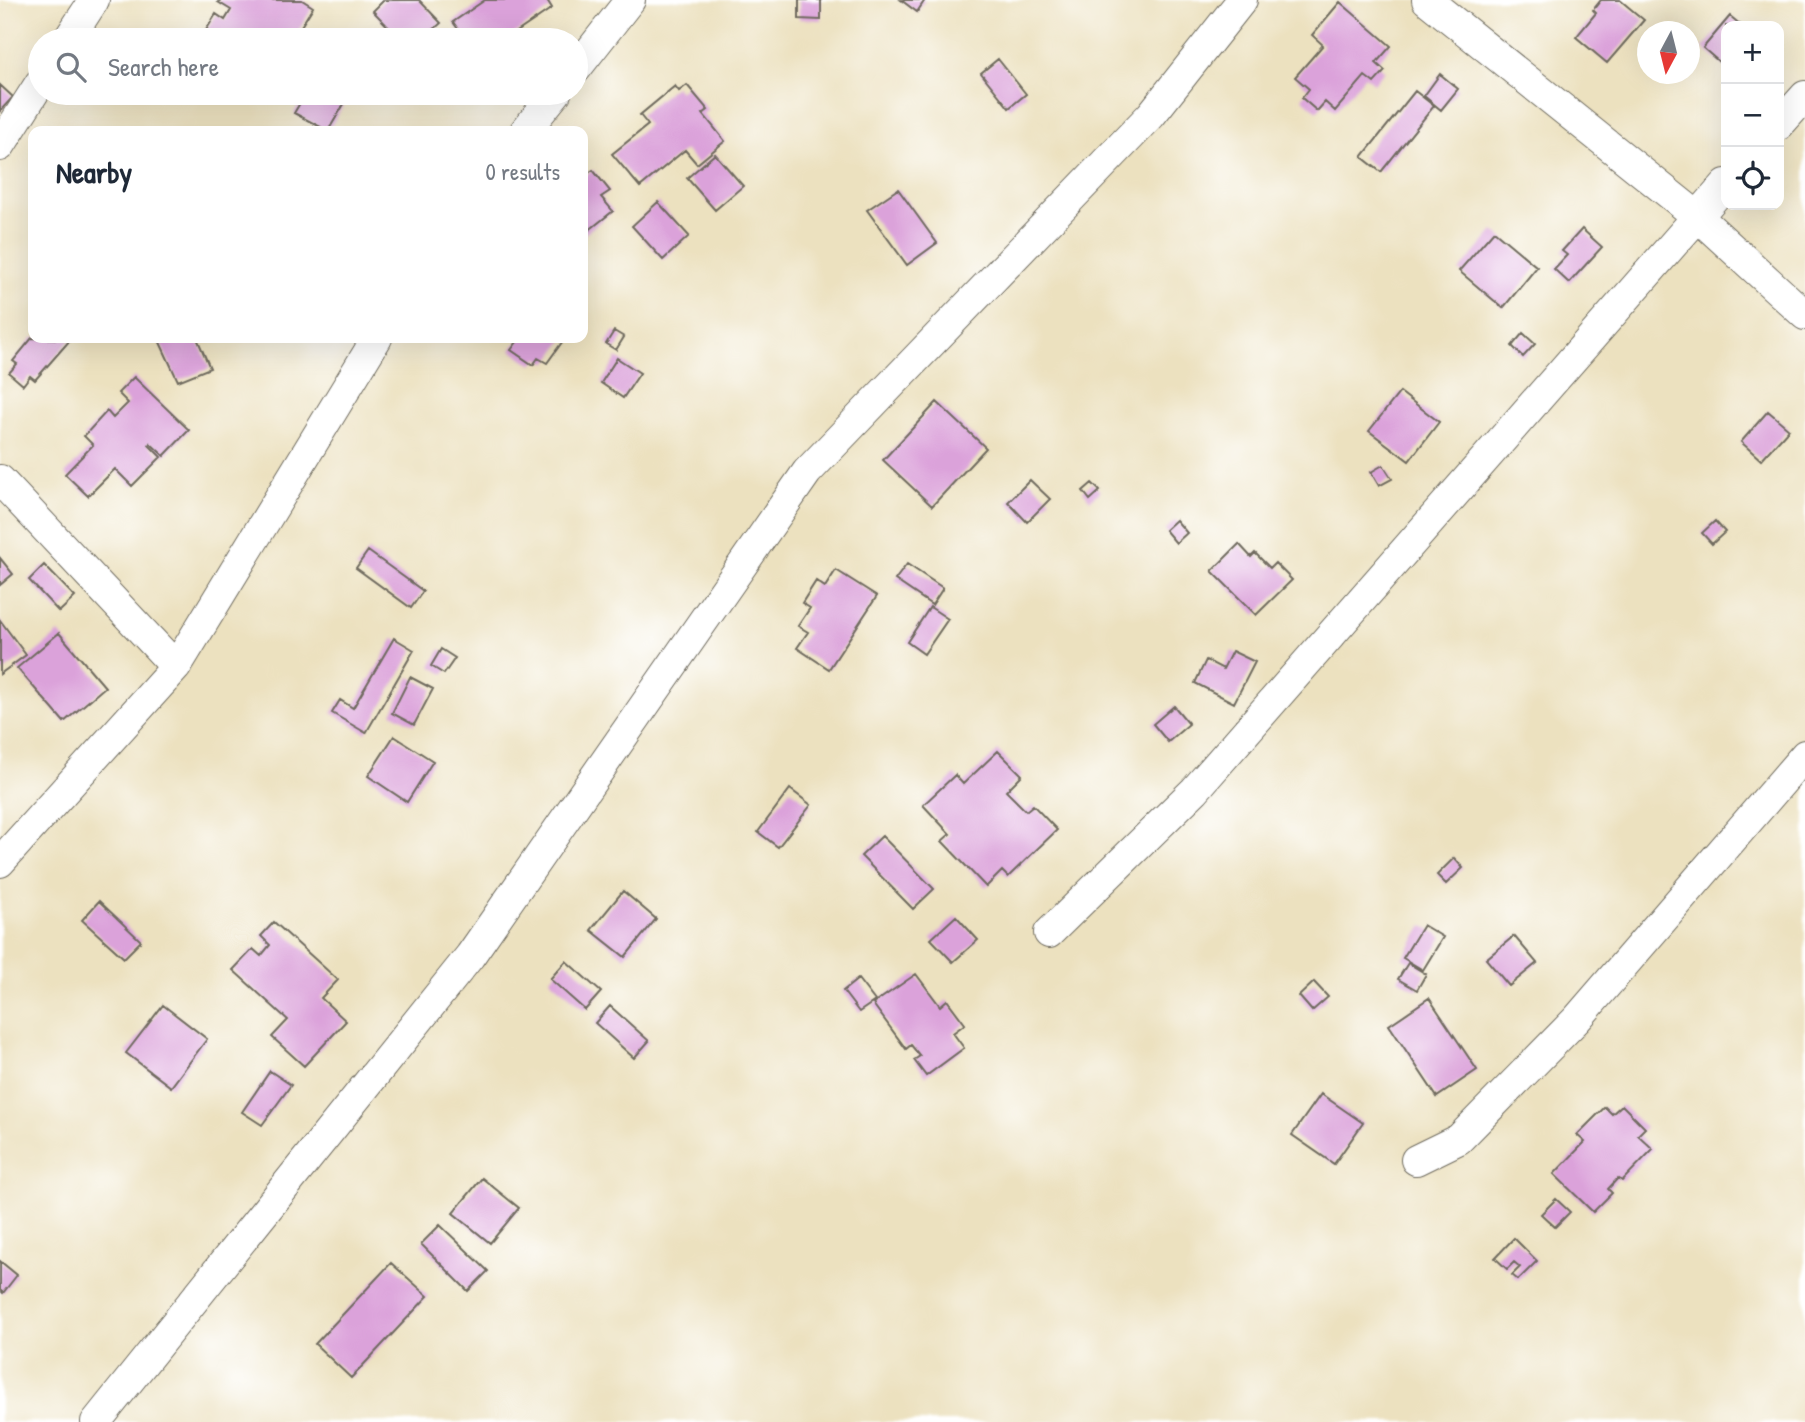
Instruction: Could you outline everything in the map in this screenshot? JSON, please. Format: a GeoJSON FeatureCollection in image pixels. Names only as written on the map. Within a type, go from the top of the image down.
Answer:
{"type":"FeatureCollection","features":[{"type":"Feature","properties":{"kind":"street"},"geometry":{"type":"LineString","coordinates":[[76,28],[94,0]]}},
{"type":"Feature","properties":{"kind":"street"},"geometry":{"type":"LineString","coordinates":[[588,54],[630,0]]}},
{"type":"Feature","properties":{"kind":"street"},"geometry":{"type":"LineString","coordinates":[[96,1422],[470,956],[807,472],[1151,115],[1242,0]]}},
{"type":"Feature","properties":{"kind":"street"},"geometry":{"type":"LineString","coordinates":[[1427,0],[1697,216],[1805,315]]}},
{"type":"Feature","properties":{"kind":"street"},"geometry":{"type":"LineString","coordinates":[[1784,119],[1805,96]]}},
{"type":"Feature","properties":{"kind":"street"},"geometry":{"type":"LineString","coordinates":[[0,146],[28,102]]}},
{"type":"Feature","properties":{"kind":"street"},"geometry":{"type":"LineString","coordinates":[[529,126],[546,105]]}},
{"type":"Feature","properties":{"kind":"street"},"geometry":{"type":"LineString","coordinates":[[1049,933],[1195,790],[1721,190]]}},
{"type":"Feature","properties":{"kind":"street"},"geometry":{"type":"LineString","coordinates":[[0,862],[176,667],[374,343]]}},
{"type":"Feature","properties":{"kind":"street"},"geometry":{"type":"LineString","coordinates":[[0,480],[176,667]]}},
{"type":"Feature","properties":{"kind":"street"},"geometry":{"type":"LineString","coordinates":[[1416,1160],[1458,1139],[1577,1020],[1805,755]]}},
{"type":"Feature","properties":{"kind":"building"},"geometry":{"type":"Polygon","coordinates":[[[302,0],[313,7],[300,28],[207,28],[216,14],[225,20],[231,10],[218,2],[302,0]]]}},
{"type":"Feature","properties":{"kind":"building"},"geometry":{"type":"Polygon","coordinates":[[[384,0],[419,0],[441,23],[435,28],[389,28],[373,11],[384,0]]]}},
{"type":"Feature","properties":{"kind":"building"},"geometry":{"type":"Polygon","coordinates":[[[485,0],[547,0],[552,8],[523,28],[457,28],[453,22],[485,0]]]}},
{"type":"Feature","properties":{"kind":"building"},"geometry":{"type":"Polygon","coordinates":[[[799,0],[821,0],[821,20],[799,19],[799,0]]]}},
{"type":"Feature","properties":{"kind":"building"},"geometry":{"type":"Polygon","coordinates":[[[901,0],[925,0],[917,12],[901,0]]]}},
{"type":"Feature","properties":{"kind":"building"},"geometry":{"type":"Polygon","coordinates":[[[1601,0],[1620,0],[1644,20],[1637,21],[1637,28],[1607,63],[1576,37],[1596,13],[1593,10],[1601,0]]]}},
{"type":"Feature","properties":{"kind":"building"},"geometry":{"type":"Polygon","coordinates":[[[1340,2],[1391,46],[1376,63],[1385,71],[1374,83],[1365,76],[1335,111],[1325,102],[1317,111],[1302,98],[1309,89],[1295,77],[1323,45],[1312,35],[1340,2]]]}},
{"type":"Feature","properties":{"kind":"building"},"geometry":{"type":"Polygon","coordinates":[[[1721,27],[1721,64],[1703,48],[1721,27]]]}},
{"type":"Feature","properties":{"kind":"building"},"geometry":{"type":"Polygon","coordinates":[[[998,59],[1026,94],[1009,108],[981,73],[998,59]]]}},
{"type":"Feature","properties":{"kind":"building"},"geometry":{"type":"Polygon","coordinates":[[[1440,74],[1458,89],[1441,110],[1424,96],[1440,74]]]}},
{"type":"Feature","properties":{"kind":"building"},"geometry":{"type":"Polygon","coordinates":[[[0,85],[13,97],[0,111],[0,85]]]}},
{"type":"Feature","properties":{"kind":"building"},"geometry":{"type":"Polygon","coordinates":[[[687,85],[708,110],[703,114],[725,141],[697,164],[685,150],[640,187],[612,154],[648,125],[640,115],[675,86],[679,91],[687,85]]]}},
{"type":"Feature","properties":{"kind":"building"},"geometry":{"type":"Polygon","coordinates":[[[1415,91],[1434,106],[1381,172],[1362,157],[1415,91]]]}},
{"type":"Feature","properties":{"kind":"building"},"geometry":{"type":"Polygon","coordinates":[[[299,105],[343,105],[331,126],[319,126],[294,113],[299,105]]]}},
{"type":"Feature","properties":{"kind":"building"},"geometry":{"type":"Polygon","coordinates":[[[715,154],[743,186],[715,210],[687,178],[715,154]]]}},
{"type":"Feature","properties":{"kind":"building"},"geometry":{"type":"Polygon","coordinates":[[[593,170],[610,191],[601,197],[613,211],[588,231],[588,173],[593,170]]]}},
{"type":"Feature","properties":{"kind":"building"},"geometry":{"type":"Polygon","coordinates":[[[898,189],[937,243],[907,265],[867,210],[898,189]]]}},
{"type":"Feature","properties":{"kind":"building"},"geometry":{"type":"Polygon","coordinates":[[[658,202],[689,236],[663,260],[632,226],[658,202]]]}},
{"type":"Feature","properties":{"kind":"building"},"geometry":{"type":"Polygon","coordinates":[[[1582,229],[1602,247],[1569,283],[1554,269],[1567,255],[1562,251],[1582,229]]]}},
{"type":"Feature","properties":{"kind":"building"},"geometry":{"type":"Polygon","coordinates":[[[1494,231],[1537,267],[1503,308],[1459,271],[1494,231]]]}},
{"type":"Feature","properties":{"kind":"building"},"geometry":{"type":"Polygon","coordinates":[[[614,331],[624,337],[616,350],[606,344],[614,331]]]}},
{"type":"Feature","properties":{"kind":"building"},"geometry":{"type":"Polygon","coordinates":[[[1523,333],[1535,344],[1523,357],[1512,346],[1523,333]]]}},
{"type":"Feature","properties":{"kind":"building"},"geometry":{"type":"Polygon","coordinates":[[[28,343],[67,343],[35,380],[30,376],[23,385],[9,373],[17,364],[13,361],[28,343]]]}},
{"type":"Feature","properties":{"kind":"building"},"geometry":{"type":"Polygon","coordinates":[[[160,343],[199,343],[210,368],[178,381],[160,343]]]}},
{"type":"Feature","properties":{"kind":"building"},"geometry":{"type":"Polygon","coordinates":[[[516,343],[561,343],[547,363],[538,358],[533,365],[511,350],[516,343]]]}},
{"type":"Feature","properties":{"kind":"building"},"geometry":{"type":"Polygon","coordinates":[[[617,358],[640,373],[623,398],[601,383],[617,358]]]}},
{"type":"Feature","properties":{"kind":"building"},"geometry":{"type":"Polygon","coordinates":[[[134,377],[189,430],[164,456],[150,443],[161,457],[132,486],[115,469],[88,496],[65,474],[93,445],[84,436],[107,411],[113,418],[128,403],[118,393],[134,377]]]}},
{"type":"Feature","properties":{"kind":"building"},"geometry":{"type":"Polygon","coordinates":[[[1400,392],[1439,422],[1409,461],[1369,431],[1400,392]]]}},
{"type":"Feature","properties":{"kind":"building"},"geometry":{"type":"Polygon","coordinates":[[[937,402],[986,448],[932,506],[883,460],[937,402]]]}},
{"type":"Feature","properties":{"kind":"building"},"geometry":{"type":"Polygon","coordinates":[[[1768,411],[1789,429],[1761,460],[1741,442],[1768,411]]]}},
{"type":"Feature","properties":{"kind":"building"},"geometry":{"type":"Polygon","coordinates":[[[1383,465],[1392,479],[1379,486],[1371,472],[1383,465]]]}},
{"type":"Feature","properties":{"kind":"building"},"geometry":{"type":"Polygon","coordinates":[[[1030,480],[1050,499],[1027,522],[1008,502],[1030,480]]]}},
{"type":"Feature","properties":{"kind":"building"},"geometry":{"type":"Polygon","coordinates":[[[1092,483],[1100,491],[1090,500],[1083,491],[1092,483]]]}},
{"type":"Feature","properties":{"kind":"building"},"geometry":{"type":"Polygon","coordinates":[[[1176,520],[1187,533],[1176,543],[1165,530],[1176,520]]]}},
{"type":"Feature","properties":{"kind":"building"},"geometry":{"type":"Polygon","coordinates":[[[1715,521],[1725,532],[1712,544],[1702,533],[1715,521]]]}},
{"type":"Feature","properties":{"kind":"building"},"geometry":{"type":"Polygon","coordinates":[[[1239,544],[1251,557],[1255,553],[1270,568],[1275,563],[1292,580],[1256,615],[1212,571],[1239,544]]]}},
{"type":"Feature","properties":{"kind":"building"},"geometry":{"type":"Polygon","coordinates":[[[368,551],[423,591],[411,608],[356,568],[368,551]]]}},
{"type":"Feature","properties":{"kind":"building"},"geometry":{"type":"Polygon","coordinates":[[[0,558],[13,574],[0,585],[0,558]]]}},
{"type":"Feature","properties":{"kind":"building"},"geometry":{"type":"Polygon","coordinates":[[[907,564],[943,588],[932,605],[895,580],[907,564]]]}},
{"type":"Feature","properties":{"kind":"building"},"geometry":{"type":"Polygon","coordinates":[[[44,565],[75,597],[59,612],[29,580],[44,565]]]}},
{"type":"Feature","properties":{"kind":"building"},"geometry":{"type":"Polygon","coordinates":[[[836,570],[877,596],[829,669],[797,648],[808,632],[798,626],[810,608],[802,603],[816,581],[825,587],[836,570]]]}},
{"type":"Feature","properties":{"kind":"building"},"geometry":{"type":"Polygon","coordinates":[[[930,607],[948,619],[924,654],[907,642],[930,607]]]}},
{"type":"Feature","properties":{"kind":"building"},"geometry":{"type":"Polygon","coordinates":[[[0,620],[26,655],[0,674],[0,620]]]}},
{"type":"Feature","properties":{"kind":"building"},"geometry":{"type":"Polygon","coordinates":[[[59,633],[105,687],[64,722],[17,668],[59,633]]]}},
{"type":"Feature","properties":{"kind":"building"},"geometry":{"type":"Polygon","coordinates":[[[394,638],[414,650],[366,733],[332,713],[340,700],[353,708],[394,638]]]}},
{"type":"Feature","properties":{"kind":"building"},"geometry":{"type":"Polygon","coordinates":[[[441,649],[455,658],[444,674],[431,666],[441,649]]]}},
{"type":"Feature","properties":{"kind":"building"},"geometry":{"type":"Polygon","coordinates":[[[1232,651],[1255,662],[1234,703],[1195,683],[1206,660],[1223,669],[1232,651]]]}},
{"type":"Feature","properties":{"kind":"building"},"geometry":{"type":"Polygon","coordinates":[[[410,677],[433,689],[414,725],[392,713],[410,677]]]}},
{"type":"Feature","properties":{"kind":"building"},"geometry":{"type":"Polygon","coordinates":[[[1174,706],[1189,724],[1168,742],[1153,724],[1174,706]]]}},
{"type":"Feature","properties":{"kind":"building"},"geometry":{"type":"Polygon","coordinates":[[[394,736],[433,761],[407,802],[368,776],[394,736]]]}},
{"type":"Feature","properties":{"kind":"building"},"geometry":{"type":"Polygon","coordinates":[[[998,751],[1022,775],[1006,791],[1026,811],[1033,805],[1057,830],[1008,877],[1002,871],[986,887],[942,841],[950,834],[923,805],[955,775],[963,784],[998,751]]]}},
{"type":"Feature","properties":{"kind":"building"},"geometry":{"type":"Polygon","coordinates":[[[790,789],[811,805],[778,847],[758,832],[790,789]]]}},
{"type":"Feature","properties":{"kind":"building"},"geometry":{"type":"Polygon","coordinates":[[[882,836],[934,889],[913,909],[861,856],[882,836]]]}},
{"type":"Feature","properties":{"kind":"building"},"geometry":{"type":"Polygon","coordinates":[[[1454,858],[1463,868],[1446,884],[1437,875],[1454,858]]]}},
{"type":"Feature","properties":{"kind":"building"},"geometry":{"type":"Polygon","coordinates":[[[623,891],[656,919],[625,957],[591,930],[623,891]]]}},
{"type":"Feature","properties":{"kind":"building"},"geometry":{"type":"Polygon","coordinates":[[[99,901],[141,941],[124,958],[82,920],[99,901]]]}},
{"type":"Feature","properties":{"kind":"building"},"geometry":{"type":"Polygon","coordinates":[[[956,916],[978,940],[953,962],[931,939],[956,916]]]}},
{"type":"Feature","properties":{"kind":"building"},"geometry":{"type":"Polygon","coordinates":[[[274,922],[338,980],[321,998],[346,1021],[304,1066],[272,1037],[288,1020],[233,970],[253,949],[261,956],[270,945],[261,936],[274,922]]]}},
{"type":"Feature","properties":{"kind":"building"},"geometry":{"type":"Polygon","coordinates":[[[1423,925],[1443,937],[1423,970],[1403,958],[1423,925]]]}},
{"type":"Feature","properties":{"kind":"building"},"geometry":{"type":"Polygon","coordinates":[[[1514,936],[1537,963],[1509,986],[1486,959],[1514,936]]]}},
{"type":"Feature","properties":{"kind":"building"},"geometry":{"type":"Polygon","coordinates":[[[566,961],[601,992],[585,1010],[550,979],[566,961]]]}},
{"type":"Feature","properties":{"kind":"building"},"geometry":{"type":"Polygon","coordinates":[[[1408,963],[1426,974],[1417,990],[1398,979],[1408,963]]]}},
{"type":"Feature","properties":{"kind":"building"},"geometry":{"type":"Polygon","coordinates":[[[916,974],[940,1006],[947,1000],[965,1024],[953,1033],[964,1048],[926,1076],[914,1060],[920,1056],[911,1045],[906,1049],[873,1004],[916,974]]]}},
{"type":"Feature","properties":{"kind":"building"},"geometry":{"type":"Polygon","coordinates":[[[858,979],[875,1001],[859,1012],[843,991],[858,979]]]}},
{"type":"Feature","properties":{"kind":"building"},"geometry":{"type":"Polygon","coordinates":[[[1314,982],[1328,997],[1312,1011],[1299,996],[1314,982]]]}},
{"type":"Feature","properties":{"kind":"building"},"geometry":{"type":"Polygon","coordinates":[[[1429,998],[1477,1070],[1437,1097],[1389,1025],[1429,998]]]}},
{"type":"Feature","properties":{"kind":"building"},"geometry":{"type":"Polygon","coordinates":[[[163,1005],[207,1039],[171,1087],[126,1053],[163,1005]]]}},
{"type":"Feature","properties":{"kind":"building"},"geometry":{"type":"Polygon","coordinates":[[[610,1006],[649,1041],[634,1058],[595,1023],[610,1006]]]}},
{"type":"Feature","properties":{"kind":"building"},"geometry":{"type":"Polygon","coordinates":[[[270,1071],[291,1085],[262,1125],[242,1112],[270,1071]]]}},
{"type":"Feature","properties":{"kind":"building"},"geometry":{"type":"Polygon","coordinates":[[[1321,1094],[1363,1123],[1334,1164],[1292,1135],[1321,1094]]]}},
{"type":"Feature","properties":{"kind":"building"},"geometry":{"type":"Polygon","coordinates":[[[1622,1105],[1645,1128],[1638,1135],[1653,1149],[1622,1181],[1618,1178],[1608,1189],[1612,1193],[1593,1212],[1554,1174],[1585,1142],[1577,1135],[1605,1107],[1612,1114],[1622,1105]]]}},
{"type":"Feature","properties":{"kind":"building"},"geometry":{"type":"Polygon","coordinates":[[[482,1178],[519,1208],[490,1243],[453,1213],[482,1178]]]}},
{"type":"Feature","properties":{"kind":"building"},"geometry":{"type":"Polygon","coordinates":[[[1556,1199],[1570,1212],[1555,1227],[1541,1214],[1556,1199]]]}},
{"type":"Feature","properties":{"kind":"building"},"geometry":{"type":"Polygon","coordinates":[[[440,1225],[488,1271],[468,1291],[421,1244],[440,1225]]]}},
{"type":"Feature","properties":{"kind":"building"},"geometry":{"type":"Polygon","coordinates":[[[1514,1238],[1537,1261],[1518,1280],[1512,1275],[1520,1267],[1514,1262],[1507,1269],[1495,1258],[1514,1238]]]}},
{"type":"Feature","properties":{"kind":"building"},"geometry":{"type":"Polygon","coordinates":[[[0,1261],[17,1275],[3,1293],[0,1290],[0,1261]]]}},
{"type":"Feature","properties":{"kind":"building"},"geometry":{"type":"Polygon","coordinates":[[[391,1263],[428,1296],[351,1378],[315,1344],[391,1263]]]}}]}
